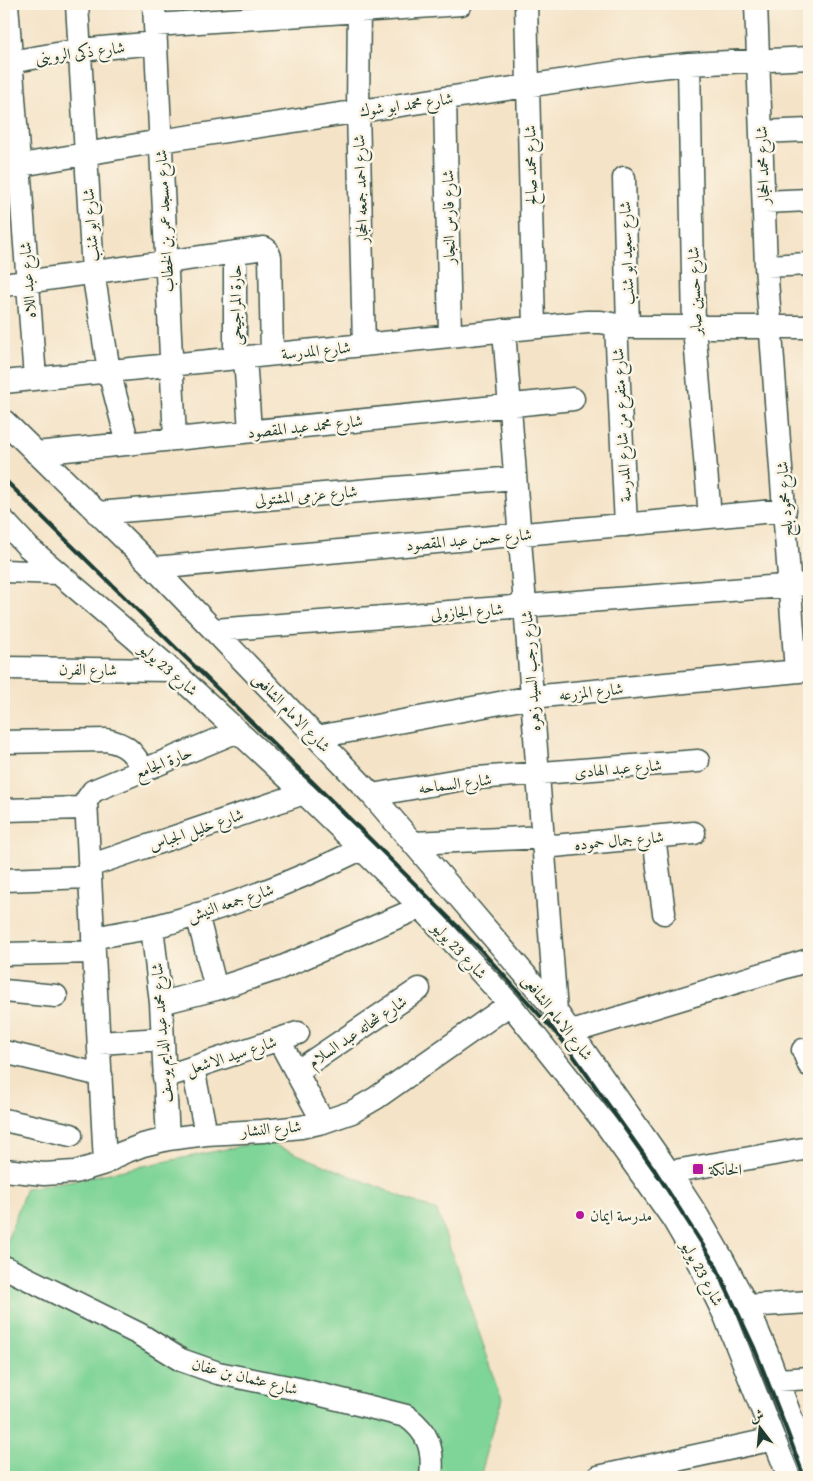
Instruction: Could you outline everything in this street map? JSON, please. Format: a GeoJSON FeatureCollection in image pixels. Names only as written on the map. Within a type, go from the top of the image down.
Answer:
{"type":"FeatureCollection","features":[{"type":"Feature","properties":{"kind":"street","name":"شارع عبد اللاه"},"geometry":{"type":"LineString","coordinates":[[7,4],[11,167],[27,282],[35,378]]}},
{"type":"Feature","properties":{"kind":"street","name":"شارع ابو شنب"},"geometry":{"type":"LineString","coordinates":[[77,4],[93,272],[109,371],[128,444]]}},
{"type":"Feature","properties":{"kind":"street"},"geometry":{"type":"LineString","coordinates":[[358,7],[461,4]]}},
{"type":"Feature","properties":{"kind":"street","name":"شارع محمد صالح"},"geometry":{"type":"LineString","coordinates":[[526,4],[534,327]]}},
{"type":"Feature","properties":{"kind":"street","name":"شارع محمد الحجار"},"geometry":{"type":"LineString","coordinates":[[756,4],[766,266],[771,327]]}},
{"type":"Feature","properties":{"kind":"street","name":"شارع ذكى الروينى"},"geometry":{"type":"LineString","coordinates":[[8,62],[80,50],[155,24],[358,7]]}},
{"type":"Feature","properties":{"kind":"street","name":"شارع احمد جمعه الحجار"},"geometry":{"type":"LineString","coordinates":[[358,7],[358,111],[364,345]]}},
{"type":"Feature","properties":{"kind":"street","name":"شارع مسجد عمر بن الخطاب"},"geometry":{"type":"LineString","coordinates":[[155,24],[175,439]]}},
{"type":"Feature","properties":{"kind":"street","name":"شارع محمد ابو شوك"},"geometry":{"type":"LineString","coordinates":[[11,167],[160,141],[640,69],[689,64],[809,58]]}},
{"type":"Feature","properties":{"kind":"street","name":"شارع حسين صابر"},"geometry":{"type":"LineString","coordinates":[[689,64],[694,327],[710,517]]}},
{"type":"Feature","properties":{"kind":"street","name":"شارع فارس النجار"},"geometry":{"type":"LineString","coordinates":[[446,98],[450,336]]}},
{"type":"Feature","properties":{"kind":"street"},"geometry":{"type":"LineString","coordinates":[[761,132],[809,130]]}},
{"type":"Feature","properties":{"kind":"street","name":"شارع سعيد ابو شنب"},"geometry":{"type":"LineString","coordinates":[[622,326],[624,178]]}},
{"type":"Feature","properties":{"kind":"street"},"geometry":{"type":"LineString","coordinates":[[764,202],[809,200]]}},
{"type":"Feature","properties":{"kind":"street"},"geometry":{"type":"LineString","coordinates":[[4,285],[259,248],[267,250],[270,257],[272,354]]}},
{"type":"Feature","properties":{"kind":"street","name":"حارة المراجيحى"},"geometry":{"type":"LineString","coordinates":[[235,252],[240,357],[250,431]]}},
{"type":"Feature","properties":{"kind":"street"},"geometry":{"type":"LineString","coordinates":[[766,266],[809,264]]}},
{"type":"Feature","properties":{"kind":"street","name":"شارع المدرسة"},"geometry":{"type":"LineString","coordinates":[[4,382],[587,322],[622,326],[809,327]]}},
{"type":"Feature","properties":{"kind":"street","name":"شارع متفرع من شارع المدرسة"},"geometry":{"type":"LineString","coordinates":[[622,326],[626,525]]}},
{"type":"Feature","properties":{"kind":"street","name":"شارع محمود بلح"},"geometry":{"type":"LineString","coordinates":[[771,327],[785,510],[800,585],[803,671]]}},
{"type":"Feature","properties":{"kind":"street","name":"شارع رجب السيد زهره"},"geometry":{"type":"LineString","coordinates":[[504,330],[556,1011]]}},
{"type":"Feature","properties":{"kind":"street","name":"شارع محمد عبد المقصود"},"geometry":{"type":"LineString","coordinates":[[36,453],[573,399]]}},
{"type":"Feature","properties":{"kind":"street"},"geometry":{"type":"LineString","coordinates":[[4,422],[154,568],[214,630]]}},
{"type":"Feature","properties":{"kind":"street","name":"شارع عزمى المشتولى"},"geometry":{"type":"LineString","coordinates":[[97,512],[515,478]]}},
{"type":"Feature","properties":{"kind":"street","name":"شارع حسن عبد المقصود"},"geometry":{"type":"LineString","coordinates":[[154,568],[785,510]]}},
{"type":"Feature","properties":{"kind":"street","name":"شارع 23 يوليو"},"geometry":{"type":"LineString","coordinates":[[4,521],[28,547],[172,670],[304,793],[421,907],[510,1004],[607,1126],[673,1219],[701,1267],[725,1316],[789,1477]]}},
{"type":"Feature","properties":{"kind":"street"},"geometry":{"type":"LineString","coordinates":[[4,571],[57,573]]}},
{"type":"Feature","properties":{"kind":"street","name":"شارع الجازولى"},"geometry":{"type":"LineString","coordinates":[[214,630],[800,585]]}},
{"type":"Feature","properties":{"kind":"street","name":"شارع الامام الشافعى"},"geometry":{"type":"LineString","coordinates":[[214,630],[372,795],[572,1032],[702,1222],[747,1306],[806,1443],[809,1466]]}},
{"type":"Feature","properties":{"kind":"street","name":"شارع الفرن"},"geometry":{"type":"LineString","coordinates":[[4,668],[172,670]]}},
{"type":"Feature","properties":{"kind":"street","name":"شارع المزرعه"},"geometry":{"type":"LineString","coordinates":[[317,737],[532,697],[803,671]]}},
{"type":"Feature","properties":{"kind":"street","name":"حارة الجامع"},"geometry":{"type":"LineString","coordinates":[[87,802],[93,791],[238,732]]}},
{"type":"Feature","properties":{"kind":"street"},"geometry":{"type":"LineString","coordinates":[[4,742],[106,740],[117,742],[133,754],[144,770]]}},
{"type":"Feature","properties":{"kind":"street","name":"شارع عبد الهادى"},"geometry":{"type":"LineString","coordinates":[[538,774],[698,761]]}},
{"type":"Feature","properties":{"kind":"street","name":"شارع السماحه"},"geometry":{"type":"LineString","coordinates":[[372,795],[464,779],[538,774]]}},
{"type":"Feature","properties":{"kind":"street","name":"شارع خليل الجباس"},"geometry":{"type":"LineString","coordinates":[[4,880],[89,871],[304,793]]}},
{"type":"Feature","properties":{"kind":"street"},"geometry":{"type":"LineString","coordinates":[[4,810],[87,802],[105,1163]]}},
{"type":"Feature","properties":{"kind":"street","name":"شارع جمال حموده"},"geometry":{"type":"LineString","coordinates":[[412,843],[543,842],[654,837],[694,833]]}},
{"type":"Feature","properties":{"kind":"street"},"geometry":{"type":"LineString","coordinates":[[654,837],[664,913]]}},
{"type":"Feature","properties":{"kind":"street","name":"شارع جمعه النيش"},"geometry":{"type":"LineString","coordinates":[[4,954],[93,945],[272,889],[361,849]]}},
{"type":"Feature","properties":{"kind":"street"},"geometry":{"type":"LineString","coordinates":[[162,1003],[216,989],[280,968],[421,907]]}},
{"type":"Feature","properties":{"kind":"street"},"geometry":{"type":"LineString","coordinates":[[197,914],[216,989]]}},
{"type":"Feature","properties":{"kind":"street","name":"شارع محمد عبد الدايم يوسف"},"geometry":{"type":"LineString","coordinates":[[152,927],[162,1003],[162,1039],[168,1139]]}},
{"type":"Feature","properties":{"kind":"street"},"geometry":{"type":"LineString","coordinates":[[572,1032],[809,960]]}},
{"type":"Feature","properties":{"kind":"street","name":"شارع شحاته عبد السلام"},"geometry":{"type":"LineString","coordinates":[[296,1072],[419,989]]}},
{"type":"Feature","properties":{"kind":"street"},"geometry":{"type":"LineString","coordinates":[[4,992],[56,996]]}},
{"type":"Feature","properties":{"kind":"street","name":"شارع النشار"},"geometry":{"type":"LineString","coordinates":[[4,1170],[52,1173],[75,1172],[105,1163],[129,1151],[168,1139],[206,1134],[301,1127],[323,1122],[352,1112],[376,1098],[510,1004]]}},
{"type":"Feature","properties":{"kind":"street","name":"شارع سيد الاشعل"},"geometry":{"type":"LineString","coordinates":[[164,1077],[288,1037],[296,1072]]}},
{"type":"Feature","properties":{"kind":"street"},"geometry":{"type":"LineString","coordinates":[[99,1043],[162,1039]]}},
{"type":"Feature","properties":{"kind":"street"},"geometry":{"type":"LineString","coordinates":[[4,1052],[101,1075]]}},
{"type":"Feature","properties":{"kind":"street"},"geometry":{"type":"LineString","coordinates":[[193,1068],[206,1134]]}},
{"type":"Feature","properties":{"kind":"street"},"geometry":{"type":"LineString","coordinates":[[296,1072],[323,1122]]}},
{"type":"Feature","properties":{"kind":"street"},"geometry":{"type":"LineString","coordinates":[[4,1120],[71,1135]]}},
{"type":"Feature","properties":{"kind":"street"},"geometry":{"type":"LineString","coordinates":[[669,1172],[809,1148]]}},
{"type":"Feature","properties":{"kind":"street","name":"شارع عثمان بن عفان"},"geometry":{"type":"LineString","coordinates":[[4,1267],[139,1334],[182,1360],[218,1372],[298,1389],[406,1416],[419,1425],[427,1438],[432,1467],[431,1477]]}},
{"type":"Feature","properties":{"kind":"street"},"geometry":{"type":"LineString","coordinates":[[747,1306],[809,1302]]}},
{"type":"Feature","properties":{"kind":"street"},"geometry":{"type":"LineString","coordinates":[[778,1380],[809,1378]]}},
{"type":"Feature","properties":{"kind":"street"},"geometry":{"type":"LineString","coordinates":[[598,1477],[774,1439]]}},
{"type":"Feature","properties":{"kind":"green space"},"geometry":{"type":"Polygon","coordinates":[[[265,1141],[437,1211],[502,1399],[480,1477],[4,1477],[4,1249],[26,1188],[80,1179],[265,1141]]]}},
{"type":"Feature","properties":{"kind":"railway"},"geometry":{"type":"LineString","coordinates":[[4,479],[480,949],[563,1041],[654,1169],[715,1264],[754,1347],[804,1477]]}},
{"type":"Feature","properties":{"kind":"place","name":"الخانكة"},"geometry":{"type":"Point","coordinates":[698,1169]}},
{"type":"Feature","properties":{"kind":"place","name":"مدرسة ايمان"},"geometry":{"type":"Point","coordinates":[580,1215]}}]}
